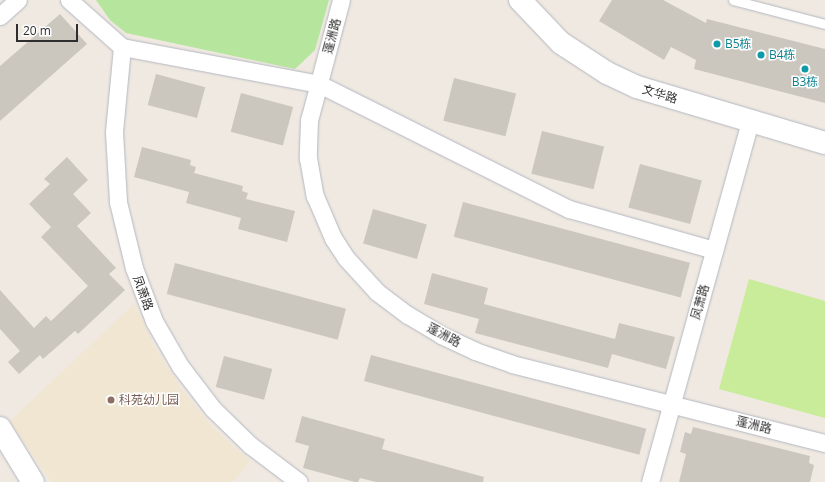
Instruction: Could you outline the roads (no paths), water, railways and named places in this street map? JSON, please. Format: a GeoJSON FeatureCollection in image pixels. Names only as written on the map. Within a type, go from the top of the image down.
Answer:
{"type":"FeatureCollection","features":[{"type":"Feature","properties":{"kind":"street"},"geometry":{"type":"LineString","coordinates":[[0,16],[18,0]]}},
{"type":"Feature","properties":{"kind":"street"},"geometry":{"type":"LineString","coordinates":[[69,0],[122,47],[319,84],[569,209],[714,250]]}},
{"type":"Feature","properties":{"kind":"street","name":"蓬洲路"},"geometry":{"type":"LineString","coordinates":[[341,0],[309,120],[308,158],[315,196],[326,225],[346,258],[377,292],[408,315],[475,351],[512,364],[825,443]]}},
{"type":"Feature","properties":{"kind":"street","name":"文华路"},"geometry":{"type":"LineString","coordinates":[[520,0],[562,43],[607,73],[637,87],[825,143]]}},
{"type":"Feature","properties":{"kind":"street","name":"凤萧路"},"geometry":{"type":"LineString","coordinates":[[122,47],[114,132],[117,194],[134,268],[154,321],[180,366],[213,409],[250,444],[299,482]]}},
{"type":"Feature","properties":{"kind":"street","name":"凤萧路"},"geometry":{"type":"LineString","coordinates":[[650,482],[750,121]]}},
{"type":"Feature","properties":{"kind":"street"},"geometry":{"type":"LineString","coordinates":[[0,428],[33,482]]}},
{"type":"Feature","properties":{"kind":"lane"},"geometry":{"type":"LineString","coordinates":[[732,0],[825,24]]}},
{"type":"Feature","properties":{"kind":"place","name":"B5栋"},"geometry":{"type":"Point","coordinates":[717,44]}},
{"type":"Feature","properties":{"kind":"place","name":"B4栋"},"geometry":{"type":"Point","coordinates":[761,55]}},
{"type":"Feature","properties":{"kind":"place","name":"B3栋"},"geometry":{"type":"Point","coordinates":[805,69]}},
{"type":"Feature","properties":{"kind":"place","name":"科苑幼儿园"},"geometry":{"type":"Point","coordinates":[111,400]}}]}
